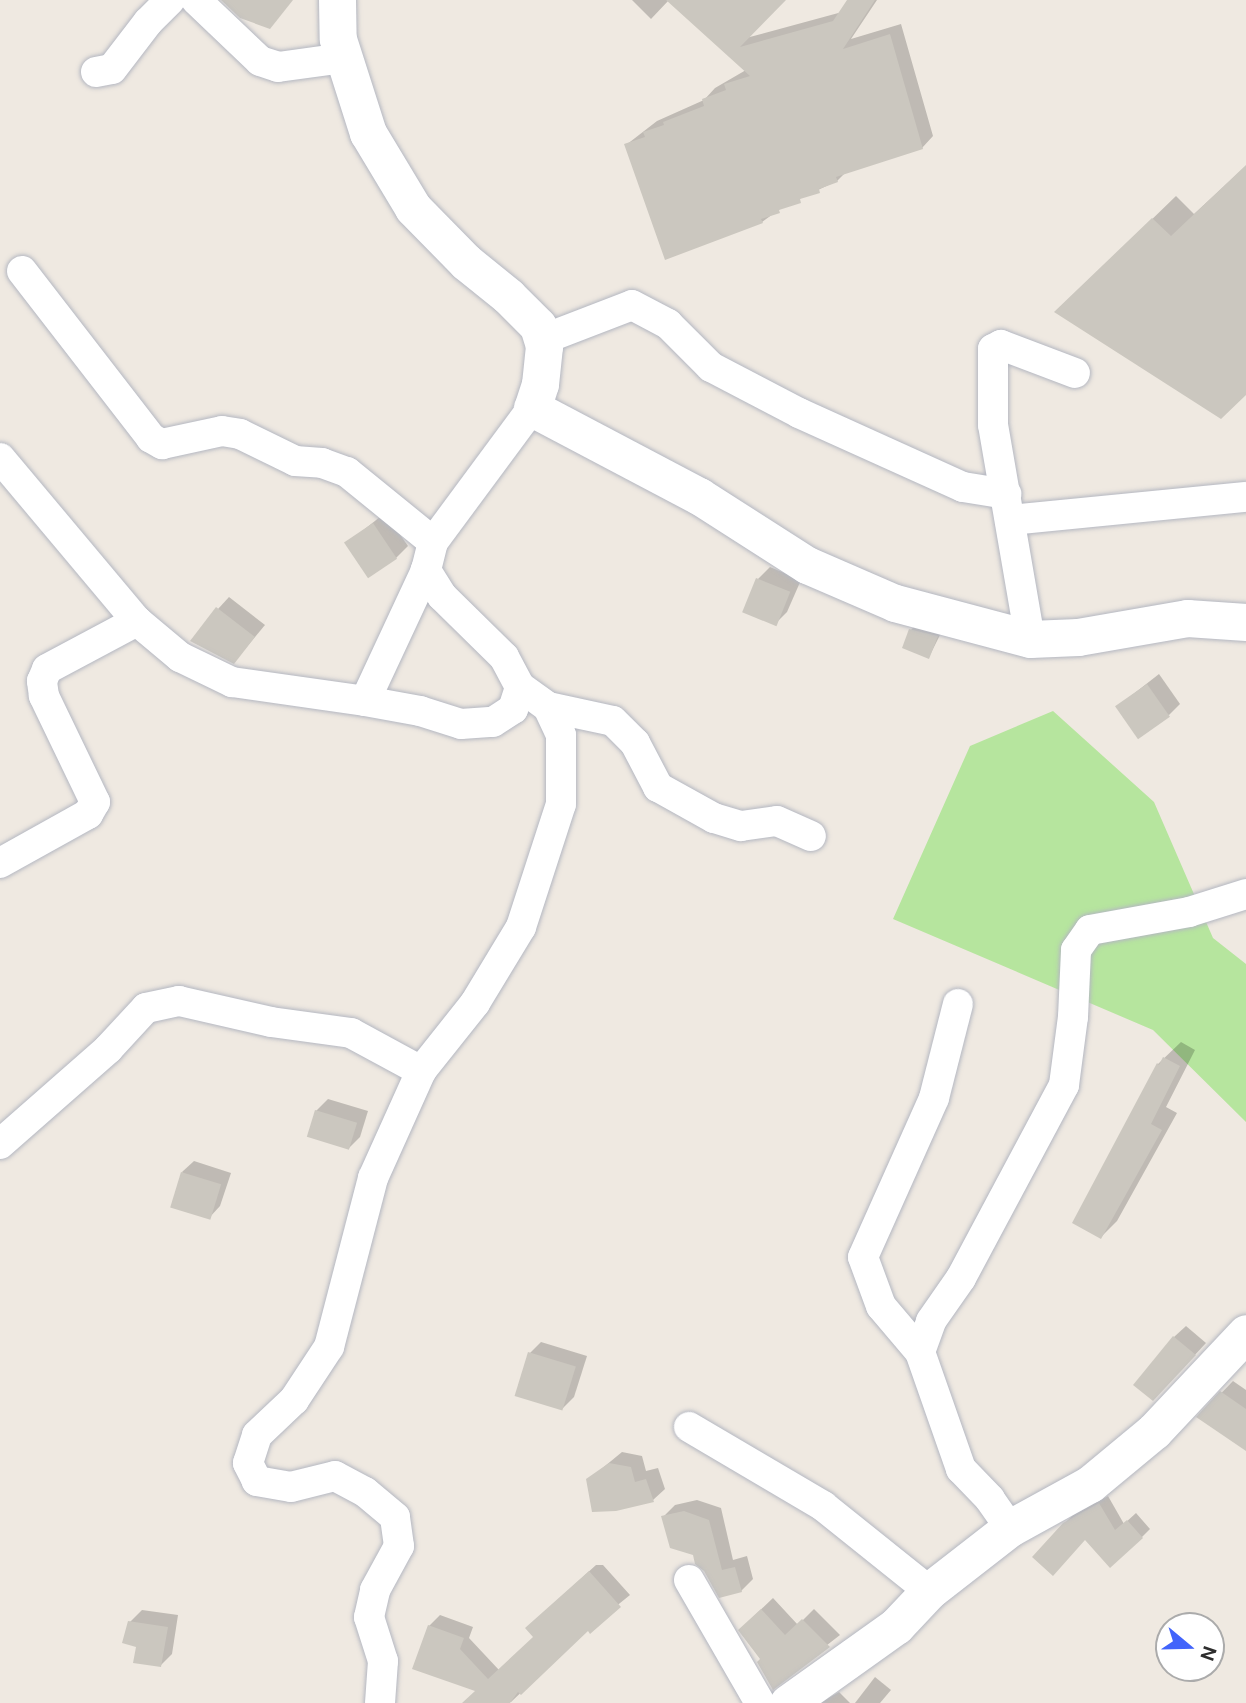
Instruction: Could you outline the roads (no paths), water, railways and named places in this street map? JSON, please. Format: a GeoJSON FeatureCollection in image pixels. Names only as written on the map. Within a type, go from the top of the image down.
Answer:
{"type":"FeatureCollection","features":[{"type":"Feature","properties":{"kind":"street"},"geometry":{"type":"LineString","coordinates":[[96,72],[112,69],[148,22],[170,0]]}},
{"type":"Feature","properties":{"kind":"street"},"geometry":{"type":"LineString","coordinates":[[196,0],[260,61],[278,67],[344,58]]}},
{"type":"Feature","properties":{"kind":"street"},"geometry":{"type":"LineString","coordinates":[[337,0],[338,39],[368,133],[413,208],[466,262],[508,296],[538,326],[544,339],[540,384],[532,408],[430,556],[365,701]]}},
{"type":"Feature","properties":{"kind":"street"},"geometry":{"type":"LineString","coordinates":[[22,271],[151,438],[162,444],[222,431],[295,461],[322,463],[347,472],[430,556],[442,596],[504,657],[520,687],[548,707],[613,721],[635,743],[658,788],[714,818],[741,826],[777,821],[811,836]]}},
{"type":"Feature","properties":{"kind":"street"},"geometry":{"type":"LineString","coordinates":[[544,339],[632,305],[668,324],[711,367],[799,413],[1008,507],[1246,497]]}},
{"type":"Feature","properties":{"kind":"street"},"geometry":{"type":"LineString","coordinates":[[1030,639],[993,425],[993,349],[1001,345],[1075,373]]}},
{"type":"Feature","properties":{"kind":"street"},"geometry":{"type":"LineString","coordinates":[[532,408],[699,496],[807,565],[895,603],[1030,639],[1078,637],[1187,618],[1246,621]]}},
{"type":"Feature","properties":{"kind":"street"},"geometry":{"type":"LineString","coordinates":[[0,458],[137,621],[180,657],[232,682],[420,711],[461,724],[493,723],[513,709],[520,687]]}},
{"type":"Feature","properties":{"kind":"street"},"geometry":{"type":"LineString","coordinates":[[0,863],[88,814],[94,802],[44,696],[42,681],[47,669],[137,621]]}},
{"type":"Feature","properties":{"kind":"street"},"geometry":{"type":"LineString","coordinates":[[380,1703],[383,1661],[369,1617],[375,1590],[399,1546],[395,1517],[365,1492],[335,1476],[292,1487],[257,1481],[248,1463],[257,1435],[294,1400],[329,1347],[373,1178],[421,1071],[475,1003],[521,927],[561,804],[561,735],[548,707]]}},
{"type":"Feature","properties":{"kind":"street"},"geometry":{"type":"LineString","coordinates":[[920,1352],[931,1321],[961,1278],[1064,1085],[1073,1017],[1076,950],[1090,930],[1189,912],[1246,894]]}},
{"type":"Feature","properties":{"kind":"street"},"geometry":{"type":"LineString","coordinates":[[0,1144],[108,1049],[146,1007],[179,1001],[271,1022],[351,1033],[421,1071]]}},
{"type":"Feature","properties":{"kind":"street"},"geometry":{"type":"LineString","coordinates":[[958,1004],[934,1098],[863,1257],[881,1306],[920,1352],[961,1469],[990,1499],[1010,1528]]}},
{"type":"Feature","properties":{"kind":"street"},"geometry":{"type":"LineString","coordinates":[[788,1703],[895,1626],[929,1591],[1010,1528],[1090,1485],[1154,1431],[1246,1333]]}},
{"type":"Feature","properties":{"kind":"street"},"geometry":{"type":"LineString","coordinates":[[689,1427],[823,1506],[929,1591]]}},
{"type":"Feature","properties":{"kind":"street"},"geometry":{"type":"LineString","coordinates":[[689,1580],[760,1703]]}}]}
